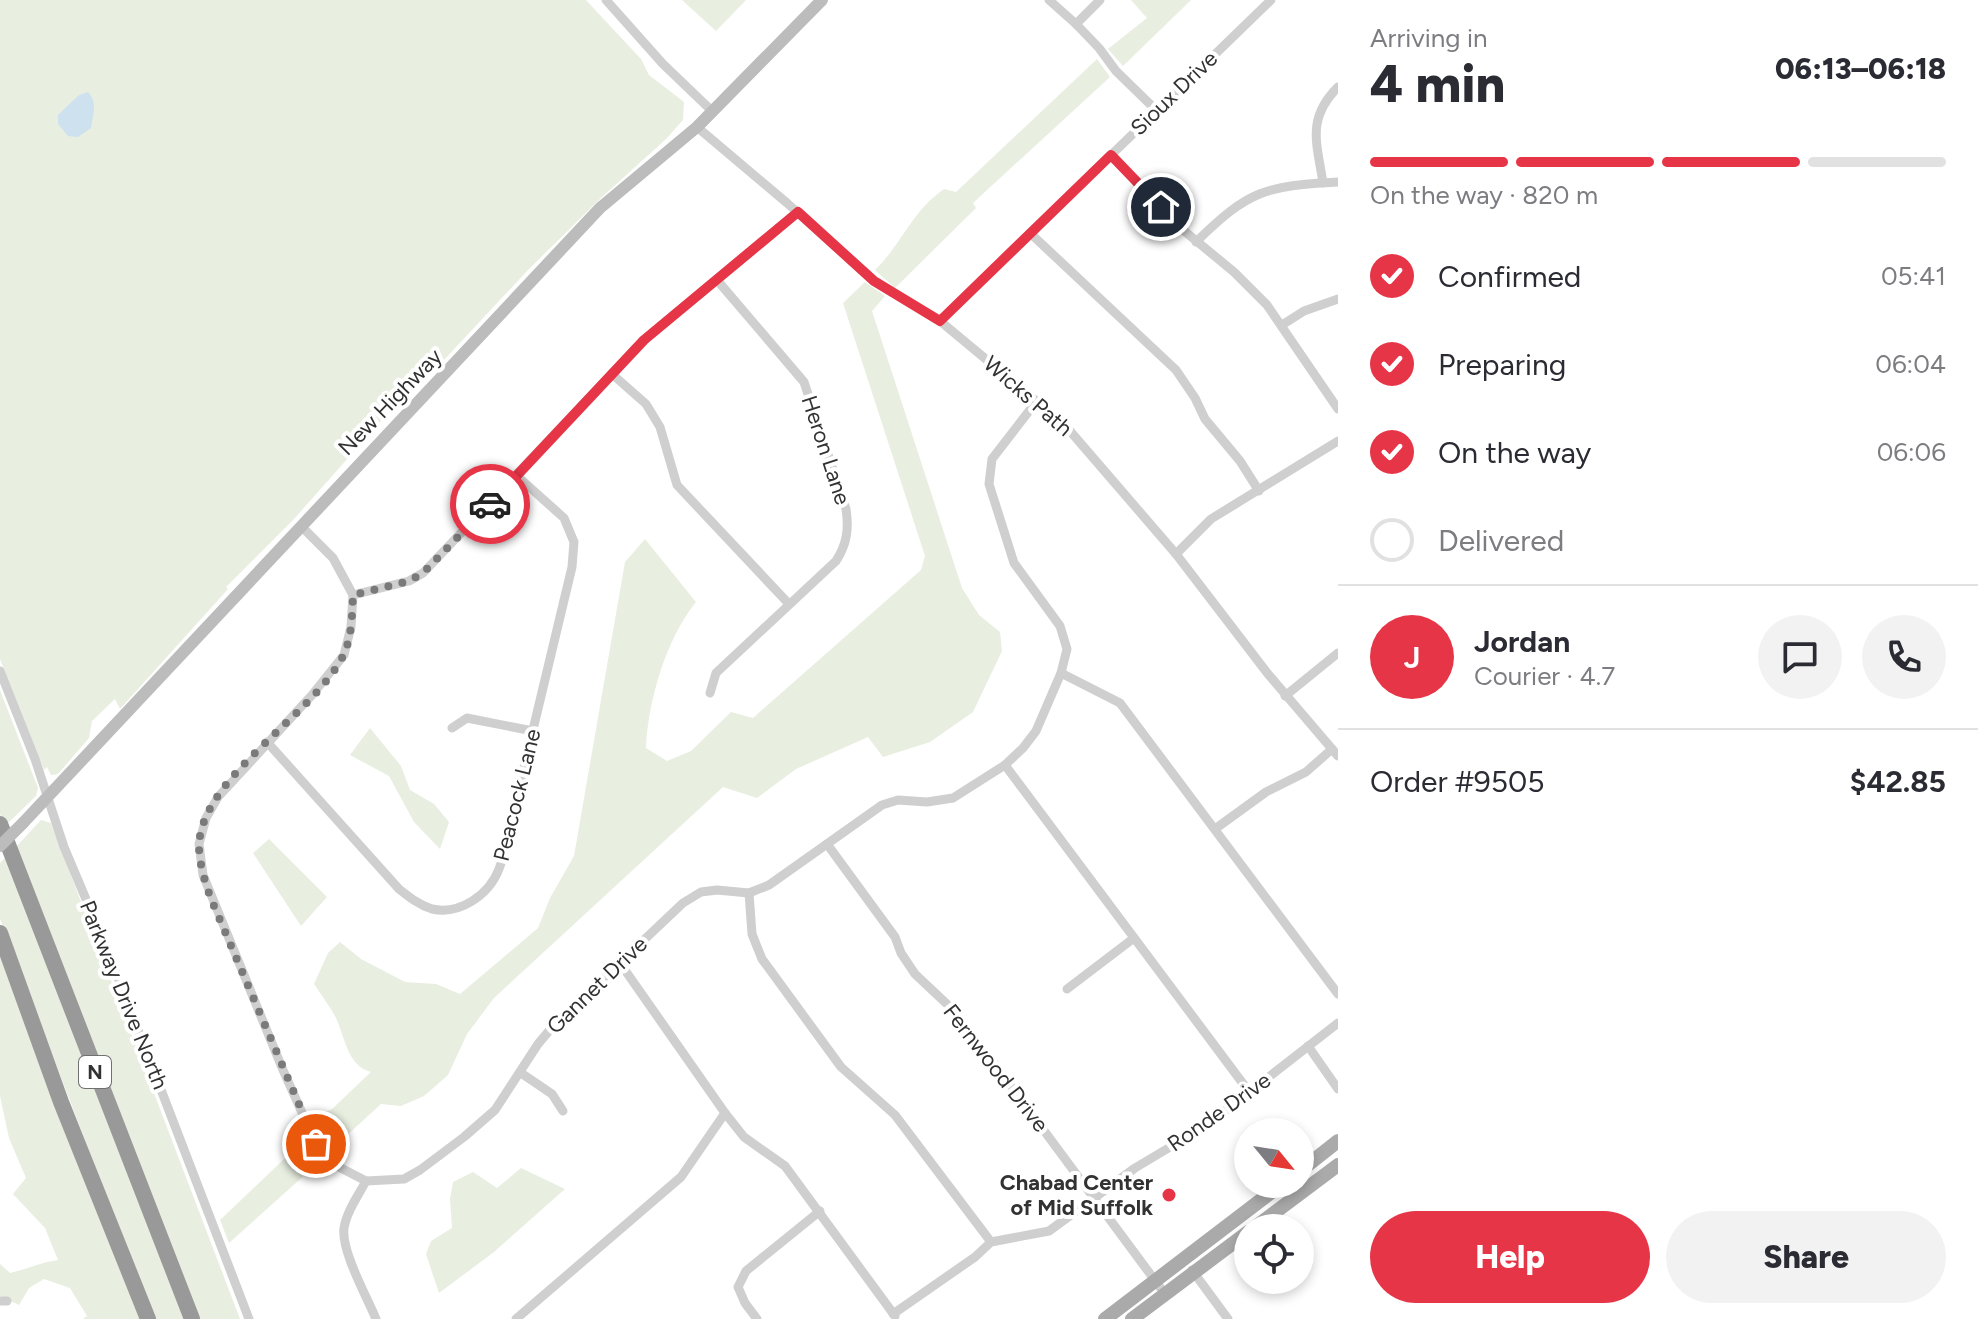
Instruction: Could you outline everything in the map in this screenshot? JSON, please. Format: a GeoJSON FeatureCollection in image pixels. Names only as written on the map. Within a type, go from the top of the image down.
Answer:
{"type":"FeatureCollection","features":[{"type":"Feature","properties":{"kind":"highway","name":"N"},"geometry":{"type":"LineString","coordinates":[[0,824],[192,1319]]}},
{"type":"Feature","properties":{"kind":"highway","name":"N"},"geometry":{"type":"LineString","coordinates":[[0,933],[61,1102],[148,1319]]}},
{"type":"Feature","properties":{"kind":"main road"},"geometry":{"type":"LineString","coordinates":[[1314,1160],[1338,1141]]}},
{"type":"Feature","properties":{"kind":"main road"},"geometry":{"type":"LineString","coordinates":[[1273,1214],[1338,1165]]}},
{"type":"Feature","properties":{"kind":"main road"},"geometry":{"type":"LineString","coordinates":[[1105,1319],[1264,1198]]}},
{"type":"Feature","properties":{"kind":"main road"},"geometry":{"type":"LineString","coordinates":[[1132,1319],[1234,1243]]}},
{"type":"Feature","properties":{"kind":"street","name":"New Highway"},"geometry":{"type":"LineString","coordinates":[[0,846],[600,208],[697,127],[822,0]]}},
{"type":"Feature","properties":{"kind":"street"},"geometry":{"type":"LineString","coordinates":[[1049,0],[1076,24],[1116,71],[1156,110]]}},
{"type":"Feature","properties":{"kind":"street"},"geometry":{"type":"LineString","coordinates":[[1076,24],[1100,0]]}},
{"type":"Feature","properties":{"kind":"street","name":"Sioux Drive"},"geometry":{"type":"LineString","coordinates":[[940,321],[1271,0]]}},
{"type":"Feature","properties":{"kind":"street"},"geometry":{"type":"LineString","coordinates":[[610,1],[663,64],[712,111]]}},
{"type":"Feature","properties":{"kind":"street"},"geometry":{"type":"LineString","coordinates":[[1323,183],[1316,142],[1317,118],[1324,102],[1338,87]]}},
{"type":"Feature","properties":{"kind":"street","name":"Wicks Path"},"geometry":{"type":"LineString","coordinates":[[697,127],[874,281],[940,321],[1064,424],[1176,554],[1285,696],[1335,752]]}},
{"type":"Feature","properties":{"kind":"street"},"geometry":{"type":"LineString","coordinates":[[1111,155],[1196,242],[1251,287],[1282,325],[1338,409]]}},
{"type":"Feature","properties":{"kind":"street"},"geometry":{"type":"LineString","coordinates":[[1196,242],[1227,211],[1249,197],[1272,188],[1338,182]]}},
{"type":"Feature","properties":{"kind":"street"},"geometry":{"type":"LineString","coordinates":[[353,595],[409,581],[423,573],[644,340],[798,212]]}},
{"type":"Feature","properties":{"kind":"street"},"geometry":{"type":"LineString","coordinates":[[1030,233],[1176,370],[1205,419],[1240,461],[1259,491]]}},
{"type":"Feature","properties":{"kind":"street","name":"Heron Lane"},"geometry":{"type":"LineString","coordinates":[[710,693],[716,673],[836,561],[844,549],[849,527],[846,509],[804,382],[717,280]]}},
{"type":"Feature","properties":{"kind":"street"},"geometry":{"type":"LineString","coordinates":[[1282,325],[1304,311],[1338,299]]}},
{"type":"Feature","properties":{"kind":"street"},"geometry":{"type":"LineString","coordinates":[[612,374],[646,404],[660,427],[677,485],[789,604]]}},
{"type":"Feature","properties":{"kind":"street","name":"Gannet Drive"},"geometry":{"type":"LineString","coordinates":[[366,1181],[404,1179],[420,1170],[495,1110],[554,1025],[683,903],[701,892],[749,893],[784,877],[882,805],[898,800],[927,802],[953,798],[1005,765],[1023,748],[1036,731],[1061,673],[1067,649],[1060,626],[1014,563],[989,484],[992,459],[1036,402]]}},
{"type":"Feature","properties":{"kind":"street"},"geometry":{"type":"LineString","coordinates":[[1176,554],[1211,519],[1338,441]]}},
{"type":"Feature","properties":{"kind":"street","name":"Peacock Lane"},"geometry":{"type":"LineString","coordinates":[[267,742],[399,889],[414,901],[433,909],[452,909],[471,903],[490,886],[498,871],[533,731],[572,567],[574,542],[564,518],[516,475]]}},
{"type":"Feature","properties":{"kind":"street"},"geometry":{"type":"LineString","coordinates":[[301,526],[333,558],[353,595],[351,627],[344,655],[312,695],[218,797],[206,818],[199,844],[203,875],[316,1144],[337,1166],[366,1181],[347,1216],[343,1232],[376,1319]]}},
{"type":"Feature","properties":{"kind":"street"},"geometry":{"type":"LineString","coordinates":[[1285,696],[1338,653]]}},
{"type":"Feature","properties":{"kind":"street","name":"Parkway Drive North"},"geometry":{"type":"LineString","coordinates":[[0,671],[48,794],[64,847],[249,1319]]}},
{"type":"Feature","properties":{"kind":"street"},"geometry":{"type":"LineString","coordinates":[[1061,673],[1120,703],[1338,994]]}},
{"type":"Feature","properties":{"kind":"street"},"geometry":{"type":"LineString","coordinates":[[452,728],[467,718],[533,731]]}},
{"type":"Feature","properties":{"kind":"street"},"geometry":{"type":"LineString","coordinates":[[1215,829],[1266,792],[1306,772],[1335,752]]}},
{"type":"Feature","properties":{"kind":"street"},"geometry":{"type":"LineString","coordinates":[[1005,765],[1250,1093]]}},
{"type":"Feature","properties":{"kind":"street","name":"Fernwood Drive"},"geometry":{"type":"LineString","coordinates":[[827,844],[895,937],[915,974],[949,1006],[1165,1294]]}},
{"type":"Feature","properties":{"kind":"street"},"geometry":{"type":"LineString","coordinates":[[749,893],[752,934],[762,959],[841,1067],[895,1115],[991,1242]]}},
{"type":"Feature","properties":{"kind":"street"},"geometry":{"type":"LineString","coordinates":[[1067,989],[1134,938]]}},
{"type":"Feature","properties":{"kind":"street"},"geometry":{"type":"LineString","coordinates":[[620,963],[725,1113],[744,1137],[785,1166],[895,1317]]}},
{"type":"Feature","properties":{"kind":"street","name":"Ronde Drive"},"geometry":{"type":"LineString","coordinates":[[895,1317],[991,1242],[1049,1231],[1135,1168],[1207,1125],[1338,1023]]}},
{"type":"Feature","properties":{"kind":"street"},"geometry":{"type":"LineString","coordinates":[[1308,1046],[1338,1089]]}},
{"type":"Feature","properties":{"kind":"street"},"geometry":{"type":"LineString","coordinates":[[521,1073],[552,1094],[563,1111]]}},
{"type":"Feature","properties":{"kind":"street"},"geometry":{"type":"LineString","coordinates":[[516,1319],[681,1177],[725,1113]]}},
{"type":"Feature","properties":{"kind":"street"},"geometry":{"type":"LineString","coordinates":[[757,1319],[738,1287],[746,1271],[820,1211]]}},
{"type":"Feature","properties":{"kind":"street"},"geometry":{"type":"LineString","coordinates":[[1184,1259],[1228,1319]]}},
{"type":"Feature","properties":{"kind":"shaded area"},"geometry":{"type":"Polygon","coordinates":[[[0,0],[586,0],[641,59],[649,75],[684,102],[683,120],[666,139],[528,270],[399,408],[396,404],[294,519],[226,587],[228,589],[120,709],[115,699],[92,721],[89,738],[58,774],[51,775],[47,767],[44,770],[0,659],[0,0]]]}},
{"type":"Feature","properties":{"kind":"shaded area"},"geometry":{"type":"Polygon","coordinates":[[[682,0],[746,0],[716,31],[682,0]]]}},
{"type":"Feature","properties":{"kind":"shaded area"},"geometry":{"type":"Polygon","coordinates":[[[1131,0],[1191,0],[1123,66],[1108,49],[1147,18],[1131,0]]]}},
{"type":"Feature","properties":{"kind":"shaded area"},"geometry":{"type":"Polygon","coordinates":[[[1097,59],[1110,77],[973,203],[976,208],[895,288],[875,270],[933,198],[944,189],[956,192],[1097,59]]]}},
{"type":"Feature","properties":{"kind":"shaded area"},"geometry":{"type":"Polygon","coordinates":[[[865,282],[885,296],[872,311],[962,588],[979,615],[1000,632],[1002,651],[973,712],[930,742],[883,757],[868,737],[796,769],[757,798],[723,787],[494,998],[467,1034],[448,1075],[424,1096],[401,1106],[381,1104],[332,1149],[320,1140],[312,1119],[332,1109],[371,1072],[363,1069],[352,1057],[335,1016],[314,984],[328,953],[340,942],[361,959],[405,982],[436,984],[460,994],[538,928],[550,898],[574,856],[625,562],[645,539],[696,602],[668,652],[650,711],[646,748],[667,761],[691,751],[731,712],[753,718],[921,570],[925,556],[843,303],[865,282]]]}},
{"type":"Feature","properties":{"kind":"shaded area"},"geometry":{"type":"Polygon","coordinates":[[[0,690],[38,788],[36,796],[5,826],[0,814],[0,690]]]}},
{"type":"Feature","properties":{"kind":"shaded area"},"geometry":{"type":"Polygon","coordinates":[[[370,728],[401,766],[410,790],[434,804],[449,822],[440,849],[414,822],[389,776],[350,755],[370,728]]]}},
{"type":"Feature","properties":{"kind":"shaded area"},"geometry":{"type":"Polygon","coordinates":[[[41,820],[51,823],[240,1319],[200,1319],[15,848],[41,820]]]}},
{"type":"Feature","properties":{"kind":"shaded area"},"geometry":{"type":"Polygon","coordinates":[[[269,839],[327,897],[301,926],[253,853],[269,839]]]}},
{"type":"Feature","properties":{"kind":"shaded area"},"geometry":{"type":"Polygon","coordinates":[[[7,856],[185,1319],[154,1319],[0,919],[0,863],[7,856]]]}},
{"type":"Feature","properties":{"kind":"shaded area"},"geometry":{"type":"Polygon","coordinates":[[[0,950],[141,1319],[83,1319],[87,1316],[70,1288],[44,1279],[29,1288],[19,1305],[0,1296],[0,1264],[10,1273],[58,1260],[45,1228],[13,1194],[26,1178],[9,1138],[0,1096],[0,950]]]}},
{"type":"Feature","properties":{"kind":"shaded area"},"geometry":{"type":"Polygon","coordinates":[[[303,1141],[317,1164],[229,1243],[220,1220],[303,1141]]]}},
{"type":"Feature","properties":{"kind":"shaded area"},"geometry":{"type":"Polygon","coordinates":[[[521,1168],[565,1189],[494,1252],[439,1293],[426,1254],[431,1241],[452,1228],[450,1199],[453,1182],[473,1172],[497,1188],[521,1168]]]}},
{"type":"Feature","properties":{"kind":"water"},"geometry":{"type":"Polygon","coordinates":[[[88,92],[94,105],[91,128],[78,137],[68,136],[58,124],[58,115],[79,95],[88,92]]]}},
{"type":"Feature","properties":{"kind":"way so far"},"geometry":{"type":"LineString","coordinates":[[316,1144],[211,899],[203,875],[199,844],[206,818],[236,775],[312,695],[344,655],[351,627],[353,595],[409,581],[423,573],[490,504]]}},
{"type":"Feature","properties":{"kind":"place","name":"Chabad Center of Mid Suffolk"},"geometry":{"type":"Point","coordinates":[1169,1195]}},
{"type":"Feature","properties":{"kind":"route"},"geometry":{"type":"LineString","coordinates":[[490,504],[644,340],[798,212],[874,281],[940,321],[1111,155],[1161,207]]}}]}
